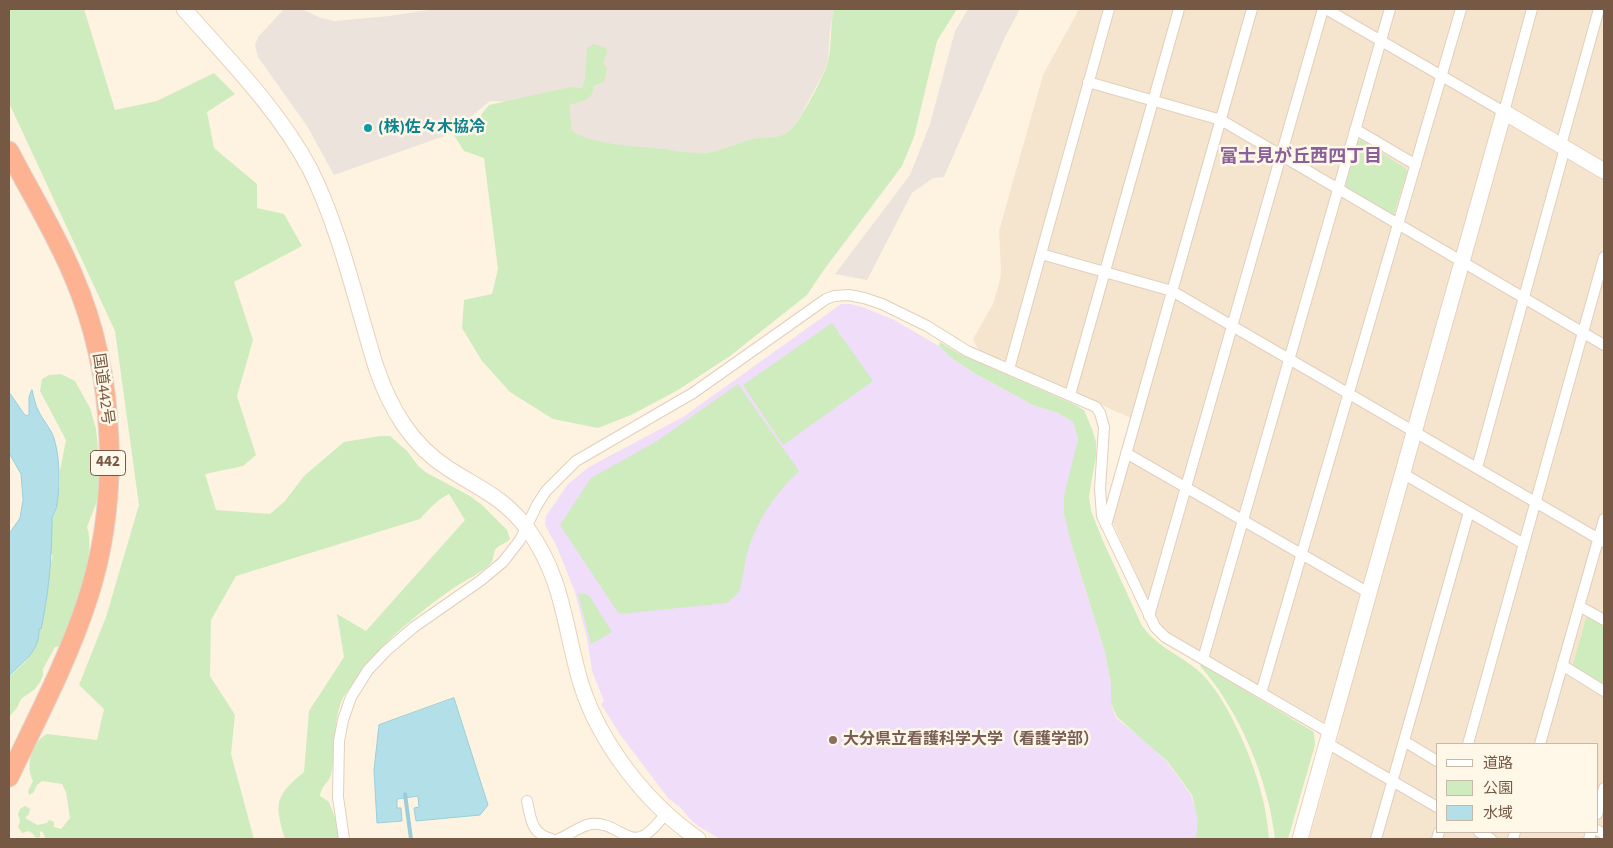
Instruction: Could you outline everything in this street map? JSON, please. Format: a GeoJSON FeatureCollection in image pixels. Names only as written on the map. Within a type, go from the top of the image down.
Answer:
{"type":"FeatureCollection","features":[{"type":"Feature","properties":{"kind":"highway","name":"国道442号"},"geometry":{"type":"LineString","coordinates":[[9,151],[62,252],[84,305],[93,332],[103,379],[109,442],[107,497],[102,540],[87,602],[68,649],[9,777]]}},
{"type":"Feature","properties":{"kind":"street"},"geometry":{"type":"LineString","coordinates":[[184,9],[273,111],[309,168],[330,216],[380,380],[402,425],[432,456],[451,470],[481,486],[496,497],[526,527],[542,550],[556,582],[581,684],[589,706],[610,745],[626,769],[666,814],[698,839]]}},
{"type":"Feature","properties":{"kind":"street"},"geometry":{"type":"LineString","coordinates":[[1009,370],[1109,9]]}},
{"type":"Feature","properties":{"kind":"street"},"geometry":{"type":"LineString","coordinates":[[1070,395],[1179,9]]}},
{"type":"Feature","properties":{"kind":"street"},"geometry":{"type":"LineString","coordinates":[[1106,525],[1252,9]]}},
{"type":"Feature","properties":{"kind":"street"},"geometry":{"type":"LineString","coordinates":[[1149,616],[1324,9],[1604,171]]}},
{"type":"Feature","properties":{"kind":"street"},"geometry":{"type":"LineString","coordinates":[[1203,659],[1390,9]]}},
{"type":"Feature","properties":{"kind":"street"},"geometry":{"type":"LineString","coordinates":[[1261,693],[1461,9]]}},
{"type":"Feature","properties":{"kind":"street"},"geometry":{"type":"LineString","coordinates":[[1300,839],[1532,9]]}},
{"type":"Feature","properties":{"kind":"street"},"geometry":{"type":"LineString","coordinates":[[1477,468],[1524,298],[1599,9]]}},
{"type":"Feature","properties":{"kind":"street"},"geometry":{"type":"LineString","coordinates":[[1088,82],[1221,120],[1604,345]]}},
{"type":"Feature","properties":{"kind":"street"},"geometry":{"type":"LineString","coordinates":[[1355,129],[1416,165]]}},
{"type":"Feature","properties":{"kind":"street"},"geometry":{"type":"LineString","coordinates":[[1041,254],[1172,291],[1601,540]]}},
{"type":"Feature","properties":{"kind":"street"},"geometry":{"type":"LineString","coordinates":[[1468,743],[1604,256]]}},
{"type":"Feature","properties":{"kind":"street"},"geometry":{"type":"LineString","coordinates":[[344,839],[338,797],[337,759],[343,720],[354,689],[375,663],[401,638],[497,568],[516,545],[546,491],[576,461],[693,393],[808,311],[834,296],[849,295],[882,304],[935,330],[967,351],[1096,407],[1103,422],[1104,438],[1100,497],[1101,512],[1149,616],[1160,633],[1261,693],[1392,781],[1436,806]]}},
{"type":"Feature","properties":{"kind":"street"},"geometry":{"type":"LineString","coordinates":[[1126,453],[1369,593]]}},
{"type":"Feature","properties":{"kind":"street"},"geometry":{"type":"LineString","coordinates":[[1402,473],[1524,544]]}},
{"type":"Feature","properties":{"kind":"street"},"geometry":{"type":"LineString","coordinates":[[1376,839],[1470,512]]}},
{"type":"Feature","properties":{"kind":"street"},"geometry":{"type":"LineString","coordinates":[[1540,743],[1562,665],[1601,540],[1604,519]]}},
{"type":"Feature","properties":{"kind":"street"},"geometry":{"type":"LineString","coordinates":[[1580,606],[1604,620]]}},
{"type":"Feature","properties":{"kind":"street"},"geometry":{"type":"LineString","coordinates":[[1562,665],[1604,691]]}},
{"type":"Feature","properties":{"kind":"street"},"geometry":{"type":"LineString","coordinates":[[1404,741],[1436,760]]}},
{"type":"Feature","properties":{"kind":"street"},"geometry":{"type":"LineString","coordinates":[[1598,810],[1604,788]]}},
{"type":"Feature","properties":{"kind":"street"},"geometry":{"type":"LineString","coordinates":[[527,801],[532,833],[552,839]]}},
{"type":"Feature","properties":{"kind":"street"},"geometry":{"type":"LineString","coordinates":[[558,839],[593,824],[608,825],[628,837],[638,838],[645,835],[666,814]]}},
{"type":"Feature","properties":{"kind":"street"},"geometry":{"type":"LineString","coordinates":[[1481,833],[1492,839]]}},
{"type":"Feature","properties":{"kind":"shaded area"},"geometry":{"type":"Polygon","coordinates":[[[284,9],[301,9],[321,18],[334,21],[389,16],[435,9],[834,9],[830,30],[828,62],[800,117],[782,137],[753,140],[719,151],[685,156],[657,155],[568,138],[568,105],[490,101],[450,134],[334,175],[307,126],[258,57],[255,45],[258,37],[284,9]]]}},
{"type":"Feature","properties":{"kind":"shaded area"},"geometry":{"type":"Polygon","coordinates":[[[968,9],[1020,9],[1005,37],[944,177],[933,178],[912,193],[867,280],[835,274],[910,175],[930,124],[955,31],[968,9]]]}},
{"type":"Feature","properties":{"kind":"shaded area"},"geometry":{"type":"Polygon","coordinates":[[[1079,9],[1604,9],[1604,839],[1309,839],[1340,731],[1162,630],[1112,521],[1140,422],[979,351],[973,339],[993,304],[1000,280],[999,231],[1043,75],[1079,9]]]}},
{"type":"Feature","properties":{"kind":"shaded area"},"geometry":{"type":"Polygon","coordinates":[[[841,304],[851,304],[865,308],[894,320],[939,346],[953,359],[974,373],[1033,405],[1058,413],[1073,422],[1078,439],[1072,467],[1072,546],[1105,652],[1111,684],[1111,703],[1116,718],[1168,763],[1191,795],[1199,821],[1196,839],[720,839],[698,826],[681,808],[668,798],[619,733],[601,704],[604,701],[592,671],[587,638],[575,592],[557,547],[545,525],[546,516],[568,484],[589,467],[683,417],[841,304]]]}},
{"type":"Feature","properties":{"kind":"green space"},"geometry":{"type":"Polygon","coordinates":[[[9,9],[84,9],[115,110],[157,101],[214,73],[235,94],[207,112],[214,148],[257,184],[257,208],[284,214],[302,246],[234,282],[253,340],[237,396],[256,455],[243,466],[205,474],[216,510],[270,514],[285,501],[304,476],[344,442],[390,436],[407,451],[419,467],[470,496],[507,530],[510,539],[498,546],[490,564],[412,619],[376,653],[343,698],[337,716],[331,775],[322,788],[320,796],[329,802],[343,839],[285,839],[279,817],[282,794],[304,772],[309,711],[344,657],[337,614],[366,631],[465,520],[449,494],[430,508],[420,519],[236,576],[211,620],[210,676],[235,715],[231,754],[254,839],[46,839],[42,831],[38,838],[28,831],[22,833],[18,827],[20,821],[18,814],[20,809],[25,806],[30,809],[29,814],[25,818],[37,825],[47,823],[49,820],[54,822],[54,827],[61,829],[70,818],[66,792],[62,784],[42,781],[37,785],[33,793],[29,795],[28,791],[33,781],[30,768],[31,754],[37,742],[47,734],[97,740],[104,709],[79,685],[106,617],[139,505],[115,331],[9,103],[9,9]]]}},
{"type":"Feature","properties":{"kind":"green space"},"geometry":{"type":"Polygon","coordinates":[[[834,9],[957,9],[937,41],[914,137],[902,166],[807,295],[730,356],[678,390],[631,415],[598,428],[553,419],[510,392],[482,361],[462,328],[464,300],[492,294],[498,269],[484,158],[464,151],[452,132],[476,121],[489,105],[571,87],[582,88],[585,80],[587,48],[594,44],[606,48],[607,53],[603,63],[607,68],[604,82],[593,86],[592,94],[586,100],[569,105],[572,131],[582,136],[616,144],[690,153],[706,153],[718,151],[753,139],[783,135],[796,123],[822,77],[828,62],[834,9]]]}},
{"type":"Feature","properties":{"kind":"green space"},"geometry":{"type":"Polygon","coordinates":[[[1361,140],[1405,168],[1407,172],[1392,215],[1347,188],[1346,184],[1358,141],[1361,140]]]}},
{"type":"Feature","properties":{"kind":"green space"},"geometry":{"type":"Polygon","coordinates":[[[832,323],[873,381],[783,445],[743,385],[832,323]]]}},
{"type":"Feature","properties":{"kind":"green space"},"geometry":{"type":"Polygon","coordinates":[[[940,342],[958,353],[1084,410],[1096,442],[1096,456],[1089,496],[1091,511],[1103,541],[1142,626],[1156,641],[1202,674],[1223,701],[1241,737],[1256,775],[1265,809],[1269,839],[1196,839],[1198,821],[1192,795],[1168,762],[1117,717],[1111,703],[1111,684],[1105,652],[1072,546],[1064,513],[1064,496],[1078,439],[1073,422],[1058,413],[1033,405],[974,373],[953,359],[939,346],[940,342]]]}},
{"type":"Feature","properties":{"kind":"green space"},"geometry":{"type":"Polygon","coordinates":[[[61,374],[75,381],[90,408],[96,429],[99,458],[99,496],[87,527],[89,553],[82,586],[62,646],[55,647],[43,669],[40,682],[35,689],[21,699],[17,708],[9,717],[9,677],[25,662],[35,648],[39,637],[39,619],[46,607],[48,573],[53,556],[49,552],[52,518],[56,510],[60,471],[66,440],[40,391],[42,379],[49,375],[61,374]]]}},
{"type":"Feature","properties":{"kind":"green space"},"geometry":{"type":"Polygon","coordinates":[[[738,384],[799,471],[775,498],[757,528],[747,555],[737,595],[727,603],[619,614],[560,525],[591,478],[657,441],[738,384]]]}},
{"type":"Feature","properties":{"kind":"green space"},"geometry":{"type":"Polygon","coordinates":[[[578,594],[586,594],[590,597],[612,632],[591,644],[578,594]]]}},
{"type":"Feature","properties":{"kind":"green space"},"geometry":{"type":"Polygon","coordinates":[[[1586,618],[1592,618],[1604,626],[1604,685],[1576,668],[1573,664],[1586,618]]]}},
{"type":"Feature","properties":{"kind":"green space"},"geometry":{"type":"Polygon","coordinates":[[[1201,664],[1314,732],[1315,745],[1288,839],[1275,839],[1266,794],[1250,747],[1227,703],[1200,666],[1201,664]]]}},
{"type":"Feature","properties":{"kind":"water"},"geometry":{"type":"Polygon","coordinates":[[[32,390],[38,409],[54,438],[57,449],[59,489],[57,506],[52,518],[50,574],[39,637],[29,656],[9,676],[9,534],[20,518],[23,500],[21,474],[9,453],[9,392],[27,416],[29,414],[29,397],[32,390]]]}},
{"type":"Feature","properties":{"kind":"water"},"geometry":{"type":"Polygon","coordinates":[[[454,698],[488,805],[480,815],[416,821],[414,808],[419,807],[418,796],[397,799],[397,808],[401,808],[402,821],[377,823],[374,770],[379,725],[454,698]]]}},
{"type":"Feature","properties":{"kind":"waterway"},"geometry":{"type":"LineString","coordinates":[[405,794],[411,839]]}},
{"type":"Feature","properties":{"kind":"place","name":"(株)佐々木協冷"},"geometry":{"type":"Point","coordinates":[368,128]}},
{"type":"Feature","properties":{"kind":"place","name":"大分県立看護科学大学（看護学部）"},"geometry":{"type":"Point","coordinates":[833,740]}},
{"type":"Feature","properties":{"kind":"district","name":"富士見が丘西四丁目"},"geometry":{"type":"Point","coordinates":[1301,158]}}]}
